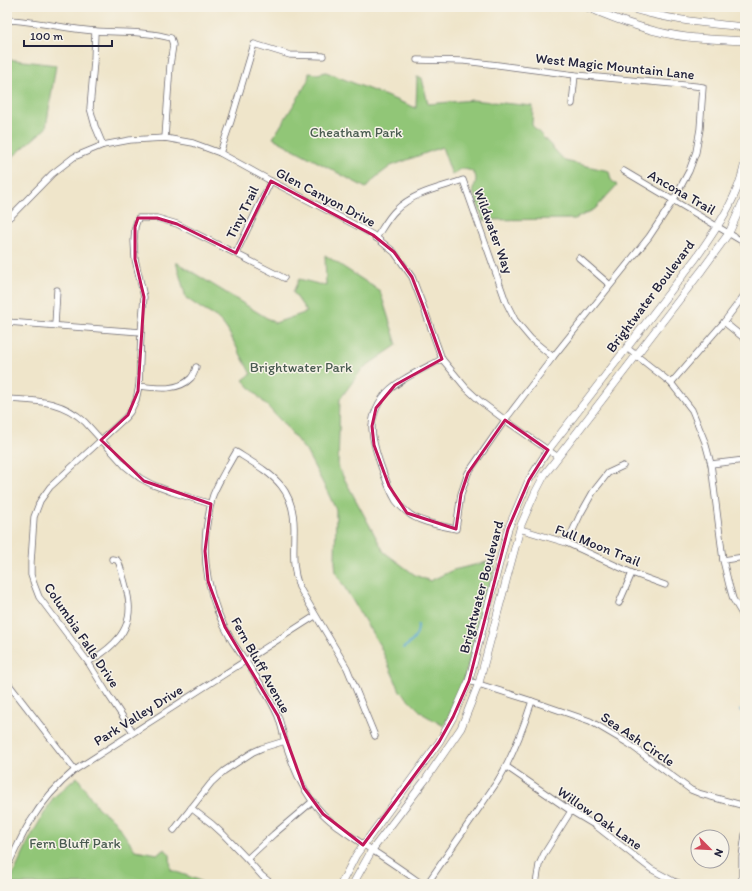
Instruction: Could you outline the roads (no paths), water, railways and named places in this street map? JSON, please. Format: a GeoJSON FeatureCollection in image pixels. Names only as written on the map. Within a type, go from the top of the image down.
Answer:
{"type":"FeatureCollection","features":[{"type":"Feature","properties":{"kind":"street"},"geometry":{"type":"LineString","coordinates":[[587,7],[611,18],[663,33],[686,37],[745,42]]}},
{"type":"Feature","properties":{"kind":"street"},"geometry":{"type":"LineString","coordinates":[[627,7],[654,15],[680,20],[745,27]]}},
{"type":"Feature","properties":{"kind":"street"},"geometry":{"type":"LineString","coordinates":[[7,20],[95,31],[162,35],[172,38],[173,45],[170,65],[165,138]]}},
{"type":"Feature","properties":{"kind":"street"},"geometry":{"type":"LineString","coordinates":[[95,31],[90,108],[95,126],[103,145]]}},
{"type":"Feature","properties":{"kind":"street"},"geometry":{"type":"LineString","coordinates":[[220,153],[254,44],[290,55],[323,56]]}},
{"type":"Feature","properties":{"kind":"street","name":"West Magic Mountain Lane"},"geometry":{"type":"LineString","coordinates":[[417,60],[464,61],[498,64],[528,70],[703,87],[700,129],[696,152],[689,171],[673,201],[649,237],[553,357],[505,420],[468,473],[461,494],[456,529],[420,520],[408,514],[397,502],[389,486],[374,445],[372,426],[376,408],[395,384],[442,359]]}},
{"type":"Feature","properties":{"kind":"street"},"geometry":{"type":"LineString","coordinates":[[572,104],[575,75]]}},
{"type":"Feature","properties":{"kind":"street","name":"Glen Canyon Drive"},"geometry":{"type":"LineString","coordinates":[[7,219],[52,174],[74,158],[103,145],[130,140],[165,138],[193,143],[220,153],[270,181],[359,227],[394,252],[412,277],[442,359],[466,388],[480,401],[558,457]]}},
{"type":"Feature","properties":{"kind":"street","name":"Brightwater Boulevard"},"geometry":{"type":"LineString","coordinates":[[341,884],[356,855],[439,742],[453,716],[469,681],[508,530],[529,480],[548,450],[696,258],[718,226],[738,188],[745,162]]}},
{"type":"Feature","properties":{"kind":"street","name":"Ancona Trail"},"geometry":{"type":"LineString","coordinates":[[624,171],[745,243]]}},
{"type":"Feature","properties":{"kind":"street","name":"Wildwater Way"},"geometry":{"type":"LineString","coordinates":[[376,238],[395,210],[411,198],[463,180],[506,302],[515,320],[531,339],[553,357]]}},
{"type":"Feature","properties":{"kind":"street","name":"Tiny Trail"},"geometry":{"type":"LineString","coordinates":[[236,253],[270,181]]}},
{"type":"Feature","properties":{"kind":"street","name":"Brightwater Boulevard"},"geometry":{"type":"LineString","coordinates":[[353,884],[372,850],[426,779],[461,728],[479,683],[520,529],[535,493],[545,474],[729,233],[745,197]]}},
{"type":"Feature","properties":{"kind":"street"},"geometry":{"type":"LineString","coordinates":[[7,211],[12,215]]}},
{"type":"Feature","properties":{"kind":"street","name":"Columbia Falls Drive"},"geometry":{"type":"LineString","coordinates":[[133,732],[88,662],[39,597],[31,575],[34,517],[44,493],[50,486],[128,415],[136,400],[139,386],[144,297],[134,241],[138,218],[157,218],[177,224],[284,278]]}},
{"type":"Feature","properties":{"kind":"street"},"geometry":{"type":"LineString","coordinates":[[579,258],[610,285]]}},
{"type":"Feature","properties":{"kind":"street"},"geometry":{"type":"LineString","coordinates":[[55,325],[57,290]]}},
{"type":"Feature","properties":{"kind":"street"},"geometry":{"type":"LineString","coordinates":[[671,383],[724,322],[745,294]]}},
{"type":"Feature","properties":{"kind":"street"},"geometry":{"type":"LineString","coordinates":[[7,322],[141,332]]}},
{"type":"Feature","properties":{"kind":"street"},"geometry":{"type":"LineString","coordinates":[[724,322],[745,339]]}},
{"type":"Feature","properties":{"kind":"street"},"geometry":{"type":"LineString","coordinates":[[627,348],[671,383],[692,410],[706,442],[711,464],[723,560],[733,599],[745,619]]}},
{"type":"Feature","properties":{"kind":"street"},"geometry":{"type":"LineString","coordinates":[[139,386],[168,388],[179,385],[185,383],[192,377],[196,367]]}},
{"type":"Feature","properties":{"kind":"street"},"geometry":{"type":"LineString","coordinates":[[7,399],[43,401],[62,407],[78,416],[125,466],[144,481],[172,492],[211,504]]}},
{"type":"Feature","properties":{"kind":"street","name":"Fern Bluff Avenue"},"geometry":{"type":"LineString","coordinates":[[315,616],[301,592],[296,578],[293,563],[295,525],[294,515],[287,496],[273,476],[236,452],[218,483],[213,496],[205,535],[206,566],[213,600],[225,627],[266,692],[278,716],[299,780],[313,801],[323,814],[334,824],[422,884]]}},
{"type":"Feature","properties":{"kind":"street"},"geometry":{"type":"LineString","coordinates":[[711,464],[745,460]]}},
{"type":"Feature","properties":{"kind":"street"},"geometry":{"type":"LineString","coordinates":[[567,544],[580,515],[593,492],[608,473],[622,466]]}},
{"type":"Feature","properties":{"kind":"street","name":"Full Moon Trail"},"geometry":{"type":"LineString","coordinates":[[520,529],[567,544],[632,573],[665,585]]}},
{"type":"Feature","properties":{"kind":"street"},"geometry":{"type":"LineString","coordinates":[[723,560],[745,557]]}},
{"type":"Feature","properties":{"kind":"street"},"geometry":{"type":"LineString","coordinates":[[88,662],[109,649],[123,630],[129,614],[128,592],[119,563],[117,560],[112,559]]}},
{"type":"Feature","properties":{"kind":"street"},"geometry":{"type":"LineString","coordinates":[[619,603],[632,573]]}},
{"type":"Feature","properties":{"kind":"street"},"geometry":{"type":"LineString","coordinates":[[315,616],[347,668],[375,736]]}},
{"type":"Feature","properties":{"kind":"street","name":"Park Valley Drive"},"geometry":{"type":"LineString","coordinates":[[7,867],[37,810],[57,787],[75,770],[315,616]]}},
{"type":"Feature","properties":{"kind":"street","name":"Sea Ash Circle"},"geometry":{"type":"LineString","coordinates":[[469,681],[479,683],[590,721],[629,744],[691,790],[745,806]]}},
{"type":"Feature","properties":{"kind":"street"},"geometry":{"type":"LineString","coordinates":[[7,682],[75,770]]}},
{"type":"Feature","properties":{"kind":"street"},"geometry":{"type":"LineString","coordinates":[[427,884],[507,767],[522,731],[532,701]]}},
{"type":"Feature","properties":{"kind":"street"},"geometry":{"type":"LineString","coordinates":[[174,830],[211,783],[224,771],[253,752],[285,741]]}},
{"type":"Feature","properties":{"kind":"street","name":"Willow Oak Lane"},"geometry":{"type":"LineString","coordinates":[[507,767],[571,811],[596,826],[651,869],[672,883],[682,884]]}},
{"type":"Feature","properties":{"kind":"street"},"geometry":{"type":"LineString","coordinates":[[247,859],[313,801]]}},
{"type":"Feature","properties":{"kind":"street"},"geometry":{"type":"LineString","coordinates":[[191,808],[212,824],[262,876],[272,884]]}},
{"type":"Feature","properties":{"kind":"street"},"geometry":{"type":"LineString","coordinates":[[536,884],[539,865],[544,854],[571,811]]}},
{"type":"Feature","properties":{"kind":"street"},"geometry":{"type":"LineString","coordinates":[[733,884],[742,883],[742,857],[745,836]]}},
{"type":"Feature","properties":{"kind":"waterway"},"geometry":{"type":"LineString","coordinates":[[403,648],[414,638],[418,625]]}},
{"type":"Feature","properties":{"kind":"waterway"},"geometry":{"type":"LineString","coordinates":[[740,710],[745,714]]}},
{"type":"Feature","properties":{"kind":"park label","name":"Cheatham Park"},"geometry":{"type":"Point","coordinates":[356,132]}},
{"type":"Feature","properties":{"kind":"park label","name":"Brightwater Park"},"geometry":{"type":"Point","coordinates":[301,367]}},
{"type":"Feature","properties":{"kind":"park label","name":"Fern Bluff Park"},"geometry":{"type":"Point","coordinates":[75,843]}}]}
